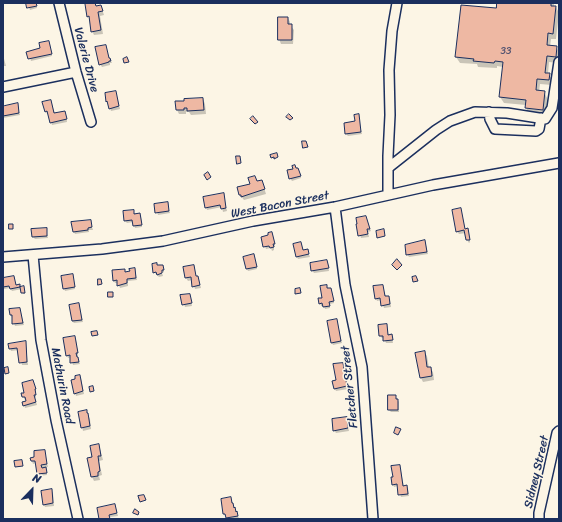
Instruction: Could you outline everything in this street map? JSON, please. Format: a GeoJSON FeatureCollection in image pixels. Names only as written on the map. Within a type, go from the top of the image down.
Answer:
{"type":"FeatureCollection","features":[{"type":"Feature","properties":{"kind":"street","name":"Valerie Drive"},"geometry":{"type":"LineString","coordinates":[[59,3],[76,72],[91,122]]}},
{"type":"Feature","properties":{"kind":"street"},"geometry":{"type":"LineString","coordinates":[[388,195],[390,70],[392,31],[397,3]]}},
{"type":"Feature","properties":{"kind":"street"},"geometry":{"type":"LineString","coordinates":[[388,168],[436,130],[450,121],[475,112],[507,113],[545,119],[552,108],[559,62]]}},
{"type":"Feature","properties":{"kind":"street"},"geometry":{"type":"LineString","coordinates":[[3,87],[76,72]]}},
{"type":"Feature","properties":{"kind":"street"},"geometry":{"type":"LineString","coordinates":[[489,112],[490,119],[496,129],[536,131],[539,129],[541,118]]}},
{"type":"Feature","properties":{"kind":"street","name":"West Bacon Street"},"geometry":{"type":"LineString","coordinates":[[3,257],[163,241],[302,211],[335,207],[388,195],[559,162]]}},
{"type":"Feature","properties":{"kind":"street","name":"Fletcher Street"},"geometry":{"type":"LineString","coordinates":[[335,207],[345,285],[362,367],[373,519]]}},
{"type":"Feature","properties":{"kind":"street","name":"Mathurin Road"},"geometry":{"type":"LineString","coordinates":[[33,255],[41,340],[56,420],[78,519]]}},
{"type":"Feature","properties":{"kind":"street","name":"Sidney Street"},"geometry":{"type":"LineString","coordinates":[[539,519],[539,513],[557,433],[559,431]]}},
{"type":"Feature","properties":{"kind":"building"},"geometry":{"type":"Polygon","coordinates":[[[26,3],[36,3],[37,6],[27,8],[26,3]]]}},
{"type":"Feature","properties":{"kind":"building"},"geometry":{"type":"Polygon","coordinates":[[[95,3],[96,6],[101,5],[103,11],[98,12],[101,30],[91,32],[89,16],[87,17],[85,4],[95,3]]]}},
{"type":"Feature","properties":{"kind":"building"},"geometry":{"type":"Polygon","coordinates":[[[497,3],[551,3],[551,6],[556,6],[553,34],[548,33],[547,45],[557,46],[556,57],[547,56],[545,73],[550,73],[549,80],[537,79],[536,90],[545,91],[543,110],[525,108],[526,100],[499,97],[503,62],[495,61],[494,63],[473,61],[474,59],[455,57],[461,5],[496,8],[497,3]]]}},
{"type":"Feature","properties":{"kind":"building"},"geometry":{"type":"Polygon","coordinates":[[[278,17],[288,17],[288,24],[292,24],[292,40],[278,40],[278,17]]]}},
{"type":"Feature","properties":{"kind":"building"},"geometry":{"type":"Polygon","coordinates":[[[49,41],[52,54],[28,59],[26,52],[40,48],[39,43],[49,41]]]}},
{"type":"Feature","properties":{"kind":"building"},"geometry":{"type":"Polygon","coordinates":[[[106,45],[111,61],[99,65],[95,47],[106,45]]]}},
{"type":"Feature","properties":{"kind":"building"},"geometry":{"type":"Polygon","coordinates":[[[127,57],[129,62],[124,63],[123,59],[127,57]]]}},
{"type":"Feature","properties":{"kind":"building"},"geometry":{"type":"Polygon","coordinates":[[[116,91],[119,106],[109,109],[107,101],[106,102],[105,93],[116,91]]]}},
{"type":"Feature","properties":{"kind":"building"},"geometry":{"type":"Polygon","coordinates":[[[203,98],[204,110],[187,111],[187,108],[184,108],[184,110],[176,110],[175,101],[203,98]]]}},
{"type":"Feature","properties":{"kind":"building"},"geometry":{"type":"Polygon","coordinates":[[[51,100],[54,113],[65,111],[67,119],[50,123],[47,111],[45,112],[42,102],[51,100]]]}},
{"type":"Feature","properties":{"kind":"building"},"geometry":{"type":"Polygon","coordinates":[[[18,103],[19,113],[3,116],[4,106],[18,103]]]}},
{"type":"Feature","properties":{"kind":"building"},"geometry":{"type":"Polygon","coordinates":[[[289,114],[293,118],[290,120],[286,117],[289,114]]]}},
{"type":"Feature","properties":{"kind":"building"},"geometry":{"type":"Polygon","coordinates":[[[359,114],[361,132],[345,134],[344,123],[355,121],[354,115],[359,114]]]}},
{"type":"Feature","properties":{"kind":"building"},"geometry":{"type":"Polygon","coordinates":[[[253,116],[258,122],[255,124],[250,119],[253,116]]]}},
{"type":"Feature","properties":{"kind":"building"},"geometry":{"type":"Polygon","coordinates":[[[302,141],[306,141],[308,147],[303,148],[302,141]]]}},
{"type":"Feature","properties":{"kind":"building"},"geometry":{"type":"Polygon","coordinates":[[[277,153],[278,157],[274,159],[274,157],[271,158],[270,155],[277,153]]]}},
{"type":"Feature","properties":{"kind":"building"},"geometry":{"type":"Polygon","coordinates":[[[236,156],[240,156],[241,163],[237,164],[236,156]]]}},
{"type":"Feature","properties":{"kind":"building"},"geometry":{"type":"Polygon","coordinates":[[[295,165],[301,176],[289,179],[287,170],[293,169],[292,166],[295,165]]]}},
{"type":"Feature","properties":{"kind":"building"},"geometry":{"type":"Polygon","coordinates":[[[208,172],[211,177],[207,180],[204,175],[208,172]]]}},
{"type":"Feature","properties":{"kind":"building"},"geometry":{"type":"Polygon","coordinates":[[[255,176],[257,181],[262,180],[265,189],[241,197],[237,187],[250,184],[248,178],[255,176]]]}},
{"type":"Feature","properties":{"kind":"building"},"geometry":{"type":"Polygon","coordinates":[[[224,193],[226,208],[221,209],[220,205],[205,208],[203,197],[224,193]]]}},
{"type":"Feature","properties":{"kind":"building"},"geometry":{"type":"Polygon","coordinates":[[[168,202],[169,211],[155,213],[154,204],[168,202]]]}},
{"type":"Feature","properties":{"kind":"building"},"geometry":{"type":"Polygon","coordinates":[[[461,208],[465,229],[468,228],[470,240],[466,240],[464,230],[456,232],[452,210],[461,208]]]}},
{"type":"Feature","properties":{"kind":"building"},"geometry":{"type":"Polygon","coordinates":[[[134,210],[134,214],[140,213],[142,225],[133,226],[132,220],[124,221],[123,211],[134,210]]]}},
{"type":"Feature","properties":{"kind":"building"},"geometry":{"type":"Polygon","coordinates":[[[366,216],[370,229],[367,229],[368,234],[358,236],[356,218],[366,216]]]}},
{"type":"Feature","properties":{"kind":"building"},"geometry":{"type":"Polygon","coordinates":[[[91,220],[92,227],[88,228],[88,230],[73,232],[71,222],[91,220]]]}},
{"type":"Feature","properties":{"kind":"building"},"geometry":{"type":"Polygon","coordinates":[[[9,224],[13,224],[13,229],[9,229],[9,224]]]}},
{"type":"Feature","properties":{"kind":"building"},"geometry":{"type":"Polygon","coordinates":[[[47,228],[47,236],[32,237],[31,229],[47,228]]]}},
{"type":"Feature","properties":{"kind":"building"},"geometry":{"type":"Polygon","coordinates":[[[384,229],[385,236],[377,238],[376,231],[384,229]]]}},
{"type":"Feature","properties":{"kind":"building"},"geometry":{"type":"Polygon","coordinates":[[[272,232],[275,244],[273,244],[274,247],[263,247],[261,237],[272,232]]]}},
{"type":"Feature","properties":{"kind":"building"},"geometry":{"type":"Polygon","coordinates":[[[425,240],[427,252],[406,255],[405,245],[425,240]]]}},
{"type":"Feature","properties":{"kind":"building"},"geometry":{"type":"Polygon","coordinates":[[[301,242],[303,250],[308,249],[309,254],[296,257],[293,244],[301,242]]]}},
{"type":"Feature","properties":{"kind":"building"},"geometry":{"type":"Polygon","coordinates":[[[254,254],[257,267],[246,269],[243,257],[254,254]]]}},
{"type":"Feature","properties":{"kind":"building"},"geometry":{"type":"Polygon","coordinates":[[[397,259],[402,265],[397,270],[392,265],[397,259]]]}},
{"type":"Feature","properties":{"kind":"building"},"geometry":{"type":"Polygon","coordinates":[[[327,260],[329,268],[311,271],[310,263],[327,260]]]}},
{"type":"Feature","properties":{"kind":"building"},"geometry":{"type":"Polygon","coordinates":[[[157,263],[157,265],[163,265],[164,270],[162,270],[162,273],[157,275],[156,272],[153,273],[152,264],[157,263]]]}},
{"type":"Feature","properties":{"kind":"building"},"geometry":{"type":"Polygon","coordinates":[[[194,265],[196,276],[198,276],[200,285],[192,287],[191,277],[185,278],[183,267],[194,265]]]}},
{"type":"Feature","properties":{"kind":"building"},"geometry":{"type":"Polygon","coordinates":[[[135,268],[136,278],[127,279],[127,283],[117,286],[117,280],[113,281],[112,270],[125,269],[125,272],[130,271],[129,269],[135,268]]]}},
{"type":"Feature","properties":{"kind":"building"},"geometry":{"type":"Polygon","coordinates":[[[73,274],[75,287],[63,289],[61,276],[73,274]]]}},
{"type":"Feature","properties":{"kind":"building"},"geometry":{"type":"Polygon","coordinates":[[[14,276],[16,285],[20,284],[20,287],[10,289],[9,286],[3,287],[3,278],[14,276]]]}},
{"type":"Feature","properties":{"kind":"building"},"geometry":{"type":"Polygon","coordinates":[[[416,276],[418,281],[413,282],[412,277],[416,276]]]}},
{"type":"Feature","properties":{"kind":"building"},"geometry":{"type":"Polygon","coordinates":[[[98,279],[101,279],[102,284],[98,285],[98,279]]]}},
{"type":"Feature","properties":{"kind":"building"},"geometry":{"type":"Polygon","coordinates":[[[327,285],[327,288],[331,288],[334,301],[329,302],[330,306],[323,307],[322,303],[319,304],[318,298],[322,298],[320,286],[327,285]]]}},
{"type":"Feature","properties":{"kind":"building"},"geometry":{"type":"Polygon","coordinates":[[[383,285],[385,296],[389,296],[390,304],[381,306],[380,298],[375,299],[373,286],[383,285]]]}},
{"type":"Feature","properties":{"kind":"building"},"geometry":{"type":"Polygon","coordinates":[[[24,286],[25,293],[21,293],[20,287],[24,286]]]}},
{"type":"Feature","properties":{"kind":"building"},"geometry":{"type":"Polygon","coordinates":[[[300,288],[301,293],[295,294],[295,289],[300,288]]]}},
{"type":"Feature","properties":{"kind":"building"},"geometry":{"type":"Polygon","coordinates":[[[108,292],[113,292],[113,297],[108,297],[108,292]]]}},
{"type":"Feature","properties":{"kind":"building"},"geometry":{"type":"Polygon","coordinates":[[[190,294],[192,303],[182,305],[180,295],[190,294]]]}},
{"type":"Feature","properties":{"kind":"building"},"geometry":{"type":"Polygon","coordinates":[[[79,303],[82,320],[72,321],[69,305],[79,303]]]}},
{"type":"Feature","properties":{"kind":"building"},"geometry":{"type":"Polygon","coordinates":[[[20,308],[23,323],[12,324],[12,315],[10,315],[9,309],[20,308]]]}},
{"type":"Feature","properties":{"kind":"building"},"geometry":{"type":"Polygon","coordinates":[[[337,319],[341,341],[331,343],[327,321],[337,319]]]}},
{"type":"Feature","properties":{"kind":"building"},"geometry":{"type":"Polygon","coordinates":[[[387,324],[388,335],[392,334],[393,340],[383,341],[383,336],[379,336],[378,325],[387,324]]]}},
{"type":"Feature","properties":{"kind":"building"},"geometry":{"type":"Polygon","coordinates":[[[97,331],[98,335],[92,336],[91,332],[97,331]]]}},
{"type":"Feature","properties":{"kind":"building"},"geometry":{"type":"Polygon","coordinates":[[[75,336],[78,353],[76,353],[79,362],[70,363],[70,355],[66,356],[63,338],[75,336]]]}},
{"type":"Feature","properties":{"kind":"building"},"geometry":{"type":"Polygon","coordinates":[[[26,341],[27,362],[19,363],[17,348],[9,349],[8,344],[26,341]]]}},
{"type":"Feature","properties":{"kind":"building"},"geometry":{"type":"Polygon","coordinates":[[[425,351],[427,367],[431,367],[432,376],[420,378],[415,353],[425,351]]]}},
{"type":"Feature","properties":{"kind":"building"},"geometry":{"type":"Polygon","coordinates":[[[343,363],[347,386],[334,389],[332,381],[336,380],[333,364],[343,363]]]}},
{"type":"Feature","properties":{"kind":"building"},"geometry":{"type":"Polygon","coordinates":[[[8,367],[9,373],[5,374],[4,368],[8,367]]]}},
{"type":"Feature","properties":{"kind":"building"},"geometry":{"type":"Polygon","coordinates":[[[80,375],[83,391],[74,394],[71,380],[75,379],[75,376],[80,375]]]}},
{"type":"Feature","properties":{"kind":"building"},"geometry":{"type":"Polygon","coordinates":[[[33,380],[36,389],[36,395],[34,395],[36,402],[23,406],[22,402],[26,401],[25,397],[22,397],[21,393],[24,393],[22,383],[33,380]]]}},
{"type":"Feature","properties":{"kind":"building"},"geometry":{"type":"Polygon","coordinates":[[[93,386],[94,391],[90,392],[89,387],[93,386]]]}},
{"type":"Feature","properties":{"kind":"building"},"geometry":{"type":"Polygon","coordinates":[[[388,395],[396,395],[396,399],[398,399],[398,410],[388,410],[388,395]]]}},
{"type":"Feature","properties":{"kind":"building"},"geometry":{"type":"Polygon","coordinates":[[[87,410],[90,426],[81,428],[78,412],[87,410]]]}},
{"type":"Feature","properties":{"kind":"building"},"geometry":{"type":"Polygon","coordinates":[[[347,417],[348,428],[333,431],[332,419],[347,417]]]}},
{"type":"Feature","properties":{"kind":"building"},"geometry":{"type":"Polygon","coordinates":[[[396,427],[401,429],[398,435],[394,433],[396,427]]]}},
{"type":"Feature","properties":{"kind":"building"},"geometry":{"type":"Polygon","coordinates":[[[99,444],[101,456],[98,456],[100,471],[98,472],[98,476],[91,477],[87,458],[92,457],[90,446],[99,444]]]}},
{"type":"Feature","properties":{"kind":"building"},"geometry":{"type":"Polygon","coordinates":[[[45,450],[47,464],[41,465],[42,468],[46,467],[47,473],[37,474],[35,461],[31,461],[30,458],[34,457],[34,451],[45,450]]]}},
{"type":"Feature","properties":{"kind":"building"},"geometry":{"type":"Polygon","coordinates":[[[22,460],[23,466],[15,467],[14,461],[22,460]]]}},
{"type":"Feature","properties":{"kind":"building"},"geometry":{"type":"Polygon","coordinates":[[[400,465],[403,486],[407,485],[408,494],[398,495],[397,484],[392,485],[391,477],[393,477],[391,466],[400,465]]]}},
{"type":"Feature","properties":{"kind":"building"},"geometry":{"type":"Polygon","coordinates":[[[52,489],[53,503],[43,505],[41,491],[52,489]]]}},
{"type":"Feature","properties":{"kind":"building"},"geometry":{"type":"Polygon","coordinates":[[[144,495],[146,500],[140,502],[138,496],[144,495]]]}},
{"type":"Feature","properties":{"kind":"building"},"geometry":{"type":"Polygon","coordinates":[[[231,497],[238,516],[226,518],[225,514],[223,514],[221,499],[231,497]]]}},
{"type":"Feature","properties":{"kind":"building"},"geometry":{"type":"Polygon","coordinates":[[[115,504],[117,513],[109,515],[110,519],[99,519],[97,508],[115,504]]]}},
{"type":"Feature","properties":{"kind":"building"},"geometry":{"type":"Polygon","coordinates":[[[135,509],[139,512],[138,515],[133,513],[135,509]]]}}]}
